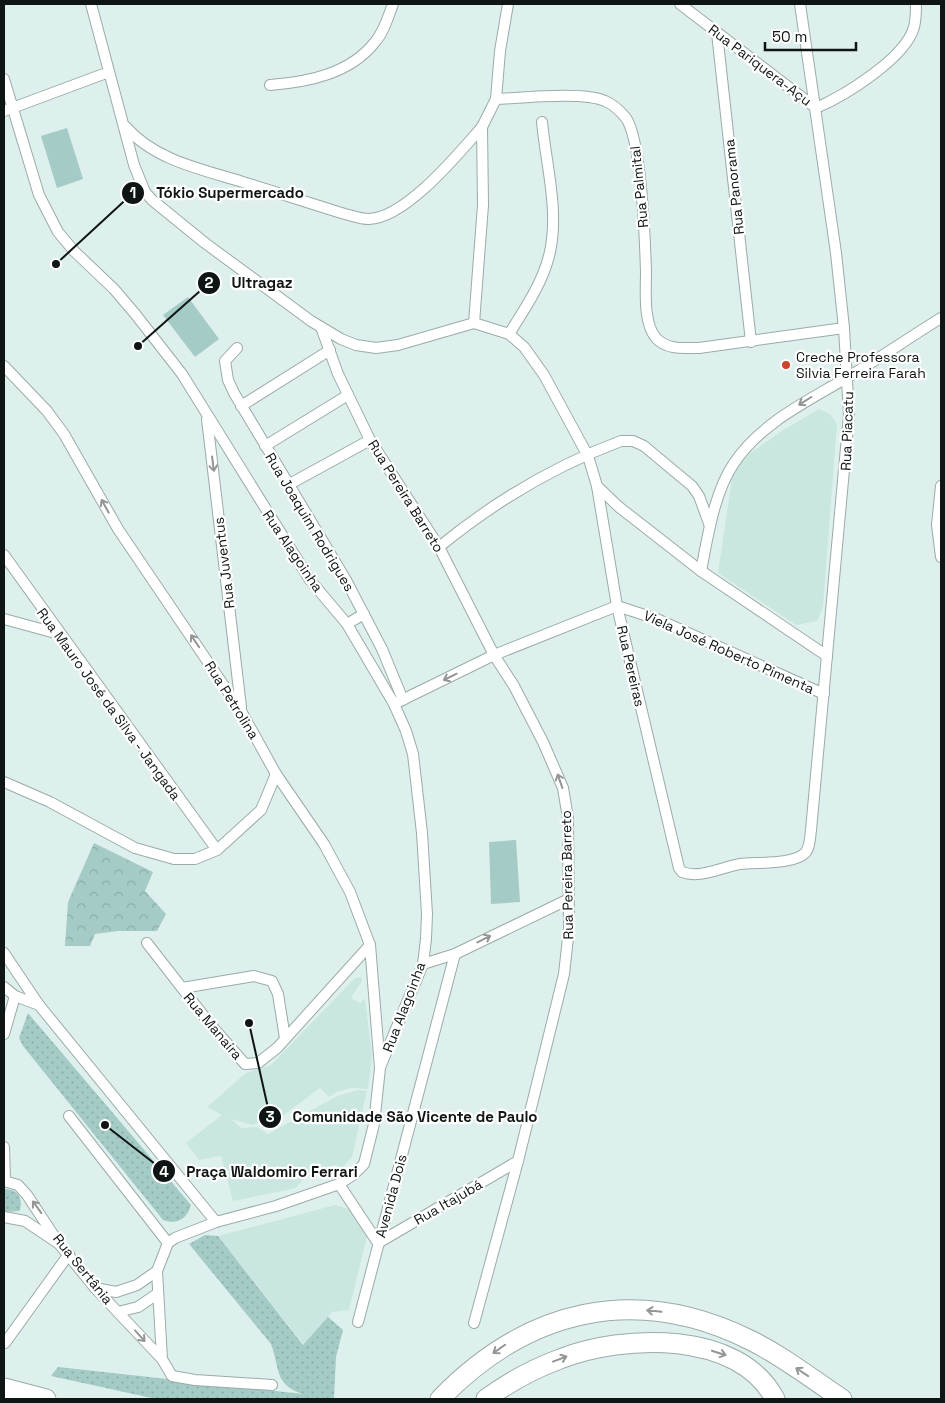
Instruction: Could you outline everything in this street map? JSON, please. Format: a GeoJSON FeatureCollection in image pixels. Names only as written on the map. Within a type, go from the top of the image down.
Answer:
{"type":"FeatureCollection","features":[{"type":"Feature","properties":{"kind":"highway"},"geometry":{"type":"LineString","coordinates":[[440,1399],[479,1363],[508,1343],[544,1326],[588,1313],[621,1308],[690,1316],[722,1328],[750,1340],[785,1360],[842,1399]]}},
{"type":"Feature","properties":{"kind":"highway"},"geometry":{"type":"LineString","coordinates":[[486,1399],[513,1381],[561,1358],[616,1345],[665,1343],[719,1352],[738,1361],[753,1371],[769,1387],[775,1399]]}},
{"type":"Feature","properties":{"kind":"highway"},"geometry":{"type":"LineString","coordinates":[[4,1389],[45,1399]]}},
{"type":"Feature","properties":{"kind":"street"},"geometry":{"type":"LineString","coordinates":[[91,4],[138,180],[152,200],[204,243],[321,327],[356,345],[376,348],[398,345],[474,323],[509,334],[536,290],[549,256],[552,209],[542,122]]}},
{"type":"Feature","properties":{"kind":"street"},"geometry":{"type":"LineString","coordinates":[[270,85],[292,83],[328,74],[349,65],[364,55],[376,41],[393,4]]}},
{"type":"Feature","properties":{"kind":"street"},"geometry":{"type":"LineString","coordinates":[[124,125],[137,139],[157,152],[186,164],[346,214],[369,219],[393,212],[420,192],[482,127],[496,99],[500,51],[508,4]]}},
{"type":"Feature","properties":{"kind":"street","name":"Rua Pariquera-Açu"},"geometry":{"type":"LineString","coordinates":[[680,4],[816,108]]}},
{"type":"Feature","properties":{"kind":"street","name":"Rua Piacatu"},"geometry":{"type":"LineString","coordinates":[[800,4],[816,108],[844,328],[848,377],[848,447],[811,830]]}},
{"type":"Feature","properties":{"kind":"street"},"geometry":{"type":"LineString","coordinates":[[816,108],[838,98],[868,78],[904,45],[914,28],[916,4]]}},
{"type":"Feature","properties":{"kind":"street","name":"Rua Panorama"},"geometry":{"type":"LineString","coordinates":[[717,33],[751,342]]}},
{"type":"Feature","properties":{"kind":"street"},"geometry":{"type":"LineString","coordinates":[[8,109],[109,72]]}},
{"type":"Feature","properties":{"kind":"street","name":"Rua Alagoinha"},"geometry":{"type":"LineString","coordinates":[[4,79],[8,109],[39,195],[58,232],[136,315],[182,374],[310,580],[347,624],[398,702],[413,754],[424,858],[427,914],[423,964],[380,1068]]}},
{"type":"Feature","properties":{"kind":"street","name":"Rua Palmital"},"geometry":{"type":"LineString","coordinates":[[496,99],[577,97],[604,100],[626,118],[636,144],[646,251],[647,309],[650,329],[662,343],[681,348],[751,342],[844,328]]}},
{"type":"Feature","properties":{"kind":"street"},"geometry":{"type":"LineString","coordinates":[[474,323],[483,205],[482,127]]}},
{"type":"Feature","properties":{"kind":"street"},"geometry":{"type":"LineString","coordinates":[[701,571],[717,502],[733,464],[748,445],[807,399],[848,377],[941,318]]}},
{"type":"Feature","properties":{"kind":"street","name":"Rua Pereira Barreto"},"geometry":{"type":"LineString","coordinates":[[321,327],[348,395],[370,440],[439,547],[494,655],[514,686],[543,742],[562,788],[568,818],[570,929],[564,974],[518,1161],[474,1323]]}},
{"type":"Feature","properties":{"kind":"street","name":"Rua Pereiras"},"geometry":{"type":"LineString","coordinates":[[509,334],[524,346],[544,375],[588,456],[597,486],[617,606],[677,863],[682,872],[694,874],[737,865],[776,861],[800,856],[807,849],[811,830]]}},
{"type":"Feature","properties":{"kind":"street","name":"Rua Joaquim Rodrigues"},"geometry":{"type":"LineString","coordinates":[[237,348],[228,355],[225,369],[228,380],[241,406],[364,614],[382,650],[398,702]]}},
{"type":"Feature","properties":{"kind":"street"},"geometry":{"type":"LineString","coordinates":[[241,406],[330,350]]}},
{"type":"Feature","properties":{"kind":"street","name":"Rua Petrolina"},"geometry":{"type":"LineString","coordinates":[[4,366],[47,411],[64,434],[118,529],[242,711],[276,774],[324,844],[350,892],[370,945],[380,1068]]}},
{"type":"Feature","properties":{"kind":"street"},"geometry":{"type":"LineString","coordinates":[[265,446],[348,395]]}},
{"type":"Feature","properties":{"kind":"street","name":"Rua Juventus"},"geometry":{"type":"LineString","coordinates":[[207,416],[242,711]]}},
{"type":"Feature","properties":{"kind":"street"},"geometry":{"type":"LineString","coordinates":[[288,486],[370,440]]}},
{"type":"Feature","properties":{"kind":"street"},"geometry":{"type":"LineString","coordinates":[[439,547],[484,511],[516,491],[544,475],[621,441],[633,441],[644,446],[692,486],[699,496],[710,526]]}},
{"type":"Feature","properties":{"kind":"street"},"geometry":{"type":"LineString","coordinates":[[597,486],[626,512],[701,571],[827,656]]}},
{"type":"Feature","properties":{"kind":"street"},"geometry":{"type":"LineString","coordinates":[[941,486],[938,525],[941,556]]}},
{"type":"Feature","properties":{"kind":"street","name":"Rua Mauro José da Silva - Jangada"},"geometry":{"type":"LineString","coordinates":[[4,555],[59,634],[217,850]]}},
{"type":"Feature","properties":{"kind":"street"},"geometry":{"type":"LineString","coordinates":[[398,702],[494,655],[617,606]]}},
{"type":"Feature","properties":{"kind":"street","name":"Viela José Roberto Pimenta"},"geometry":{"type":"LineString","coordinates":[[617,606],[657,619],[824,694]]}},
{"type":"Feature","properties":{"kind":"street"},"geometry":{"type":"LineString","coordinates":[[347,624],[364,614]]}},
{"type":"Feature","properties":{"kind":"street"},"geometry":{"type":"LineString","coordinates":[[4,619],[59,634]]}},
{"type":"Feature","properties":{"kind":"street"},"geometry":{"type":"LineString","coordinates":[[4,782],[50,802],[135,848],[157,856],[174,859],[195,859],[217,850],[261,810],[276,774]]}},
{"type":"Feature","properties":{"kind":"street"},"geometry":{"type":"LineString","coordinates":[[423,964],[455,954],[569,898]]}},
{"type":"Feature","properties":{"kind":"street","name":"Rua Manaíra"},"geometry":{"type":"LineString","coordinates":[[147,943],[245,1064],[258,1063],[277,1048],[370,945]]}},
{"type":"Feature","properties":{"kind":"street"},"geometry":{"type":"LineString","coordinates":[[4,953],[39,1005],[216,1222]]}},
{"type":"Feature","properties":{"kind":"street","name":"Avenida Dois"},"geometry":{"type":"LineString","coordinates":[[358,1322],[455,954]]}},
{"type":"Feature","properties":{"kind":"street"},"geometry":{"type":"LineString","coordinates":[[182,988],[254,976],[272,981],[278,994],[285,1038]]}},
{"type":"Feature","properties":{"kind":"street"},"geometry":{"type":"LineString","coordinates":[[4,987],[15,996],[39,1005]]}},
{"type":"Feature","properties":{"kind":"street"},"geometry":{"type":"LineString","coordinates":[[4,1034],[15,996]]}},
{"type":"Feature","properties":{"kind":"street"},"geometry":{"type":"LineString","coordinates":[[272,1384],[172,1376],[162,1359],[157,1272],[168,1242],[216,1222],[284,1204],[339,1184],[353,1175],[364,1164],[374,1124],[380,1068]]}},
{"type":"Feature","properties":{"kind":"street"},"geometry":{"type":"LineString","coordinates":[[70,1116],[168,1242]]}},
{"type":"Feature","properties":{"kind":"street","name":"Rua Sertânia"},"geometry":{"type":"LineString","coordinates":[[4,1146],[4,1181],[18,1185],[27,1195],[60,1245],[94,1288],[162,1359]]}},
{"type":"Feature","properties":{"kind":"street","name":"Rua Itajubá"},"geometry":{"type":"LineString","coordinates":[[378,1242],[518,1161]]}},
{"type":"Feature","properties":{"kind":"street"},"geometry":{"type":"LineString","coordinates":[[339,1184],[378,1242]]}},
{"type":"Feature","properties":{"kind":"street"},"geometry":{"type":"LineString","coordinates":[[4,1217],[25,1221],[60,1245]]}},
{"type":"Feature","properties":{"kind":"street"},"geometry":{"type":"LineString","coordinates":[[4,1343],[69,1254]]}},
{"type":"Feature","properties":{"kind":"street"},"geometry":{"type":"LineString","coordinates":[[94,1288],[108,1291],[126,1290],[157,1272]]}},
{"type":"Feature","properties":{"kind":"street"},"geometry":{"type":"LineString","coordinates":[[118,1312],[138,1307],[157,1294]]}},
{"type":"Feature","properties":{"kind":"shaded area"},"geometry":{"type":"Polygon","coordinates":[[[819,409],[830,414],[837,424],[823,607],[817,621],[796,625],[718,573],[733,472],[750,453],[819,409]]]}},
{"type":"Feature","properties":{"kind":"shaded area"},"geometry":{"type":"Polygon","coordinates":[[[361,977],[362,981],[351,998],[360,1003],[365,999],[372,1055],[368,1089],[351,1088],[337,1092],[329,1097],[320,1088],[269,1126],[264,1121],[252,1125],[231,1119],[241,1128],[257,1127],[268,1134],[337,1096],[358,1090],[367,1091],[352,1157],[342,1168],[335,1165],[308,1174],[296,1188],[233,1201],[221,1156],[199,1160],[186,1143],[222,1115],[207,1107],[246,1073],[271,1065],[355,978],[361,977]]]}},
{"type":"Feature","properties":{"kind":"shaded area"},"geometry":{"type":"Polygon","coordinates":[[[335,1205],[352,1210],[368,1233],[349,1310],[332,1312],[304,1345],[218,1236],[335,1205]]]}},
{"type":"Feature","properties":{"kind":"green space"},"geometry":{"type":"Polygon","coordinates":[[[67,128],[83,179],[57,188],[41,136],[67,128]]]}},
{"type":"Feature","properties":{"kind":"green space"},"geometry":{"type":"Polygon","coordinates":[[[188,297],[219,339],[195,357],[163,315],[188,297]]]}},
{"type":"Feature","properties":{"kind":"green space"},"geometry":{"type":"Polygon","coordinates":[[[516,840],[520,902],[491,904],[489,842],[516,840]]]}},
{"type":"Feature","properties":{"kind":"green space"},"geometry":{"type":"Polygon","coordinates":[[[94,843],[153,872],[145,891],[166,914],[157,931],[118,931],[95,934],[90,946],[65,946],[68,902],[94,843]]]}},
{"type":"Feature","properties":{"kind":"green space"},"geometry":{"type":"Polygon","coordinates":[[[28,1013],[191,1205],[187,1214],[181,1220],[173,1222],[163,1220],[23,1046],[19,1038],[28,1013]]]}},
{"type":"Feature","properties":{"kind":"green space"},"geometry":{"type":"Polygon","coordinates":[[[4,1189],[9,1189],[18,1195],[21,1202],[20,1211],[4,1212],[4,1189]]]}},
{"type":"Feature","properties":{"kind":"green space"},"geometry":{"type":"Polygon","coordinates":[[[205,1235],[218,1236],[303,1345],[328,1317],[343,1330],[336,1357],[334,1399],[156,1399],[51,1376],[58,1367],[303,1394],[287,1386],[283,1381],[271,1344],[189,1244],[205,1235]]]}},
{"type":"Feature","properties":{"kind":"place","name":"Tókio Supermercado"},"geometry":{"type":"Point","coordinates":[56,264]}},
{"type":"Feature","properties":{"kind":"place","name":"Ultragaz"},"geometry":{"type":"Point","coordinates":[138,346]}},
{"type":"Feature","properties":{"kind":"place","name":"Creche Professora Silvia Ferreira Farah"},"geometry":{"type":"Point","coordinates":[786,365]}},
{"type":"Feature","properties":{"kind":"place","name":"Comunidade São Vicente de Paulo"},"geometry":{"type":"Point","coordinates":[249,1023]}},
{"type":"Feature","properties":{"kind":"place","name":"Praça Waldomiro Ferrari"},"geometry":{"type":"Point","coordinates":[105,1125]}}]}
